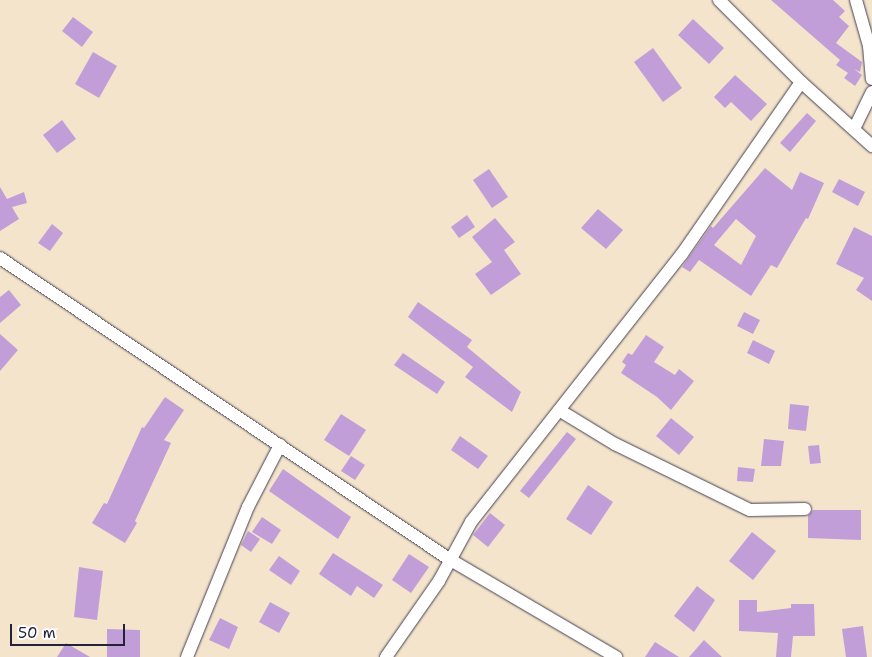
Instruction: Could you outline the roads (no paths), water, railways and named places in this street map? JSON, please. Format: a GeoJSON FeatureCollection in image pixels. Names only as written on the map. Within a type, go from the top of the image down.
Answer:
{"type":"FeatureCollection","features":[{"type":"Feature","properties":{"kind":"street"},"geometry":{"type":"LineString","coordinates":[[719,0],[801,82],[872,146]]}},
{"type":"Feature","properties":{"kind":"street"},"geometry":{"type":"LineString","coordinates":[[856,0],[868,46],[872,79]]}},
{"type":"Feature","properties":{"kind":"street"},"geometry":{"type":"LineString","coordinates":[[386,657],[439,581],[449,559],[471,522],[682,254],[801,82]]}},
{"type":"Feature","properties":{"kind":"street"},"geometry":{"type":"LineString","coordinates":[[854,129],[872,92]]}},
{"type":"Feature","properties":{"kind":"street"},"geometry":{"type":"LineString","coordinates":[[0,258],[449,559],[616,657]]}},
{"type":"Feature","properties":{"kind":"street"},"geometry":{"type":"LineString","coordinates":[[559,410],[615,444],[750,510],[804,509]]}},
{"type":"Feature","properties":{"kind":"street"},"geometry":{"type":"LineString","coordinates":[[188,657],[248,507],[280,445]]}}]}
